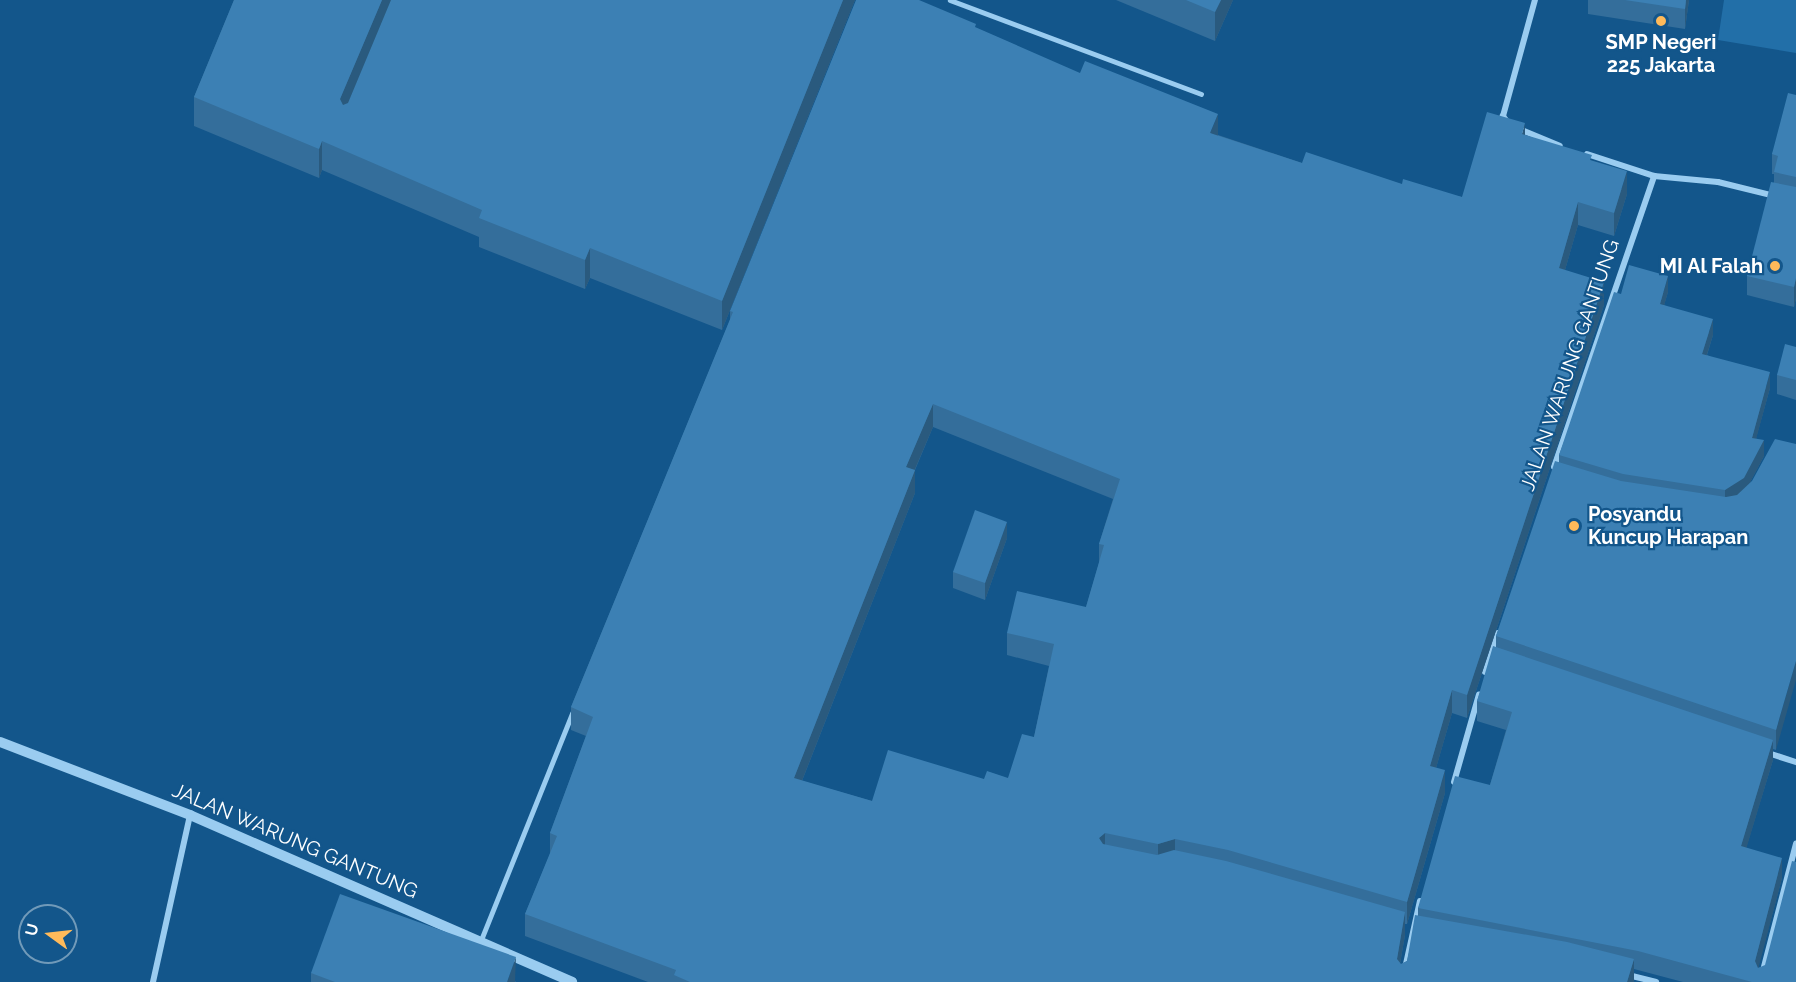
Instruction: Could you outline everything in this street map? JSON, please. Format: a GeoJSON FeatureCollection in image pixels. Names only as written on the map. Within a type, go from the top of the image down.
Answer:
{"type":"FeatureCollection","features":[{"type":"Feature","properties":{"kind":"street"},"geometry":{"type":"LineString","coordinates":[[1534,0],[1503,116],[1509,124],[1572,150]]}},
{"type":"Feature","properties":{"kind":"street"},"geometry":{"type":"LineString","coordinates":[[1583,153],[1654,176],[1718,182],[1784,198]]}},
{"type":"Feature","properties":{"kind":"street","name":"JALAN WARUNG GANTUNG"},"geometry":{"type":"LineString","coordinates":[[1562,477],[1551,474],[1654,176]]}},
{"type":"Feature","properties":{"kind":"street"},"geometry":{"type":"LineString","coordinates":[[1450,795],[1500,627]]}},
{"type":"Feature","properties":{"kind":"street"},"geometry":{"type":"LineString","coordinates":[[1489,659],[1499,662]]}},
{"type":"Feature","properties":{"kind":"street","name":"JALAN WARUNG GANTUNG"},"geometry":{"type":"LineString","coordinates":[[0,742],[190,815],[481,940],[572,982]]}},
{"type":"Feature","properties":{"kind":"street"},"geometry":{"type":"LineString","coordinates":[[1751,747],[1796,762]]}},
{"type":"Feature","properties":{"kind":"street"},"geometry":{"type":"LineString","coordinates":[[153,982],[190,815]]}},
{"type":"Feature","properties":{"kind":"street"},"geometry":{"type":"LineString","coordinates":[[1760,982],[1796,844]]}},
{"type":"Feature","properties":{"kind":"street"},"geometry":{"type":"LineString","coordinates":[[1401,982],[1411,931],[1421,897]]}},
{"type":"Feature","properties":{"kind":"street"},"geometry":{"type":"LineString","coordinates":[[1401,928],[1422,933]]}},
{"type":"Feature","properties":{"kind":"street"},"geometry":{"type":"LineString","coordinates":[[1623,974],[1656,982]]}},
{"type":"Feature","properties":{"kind":"lane"},"geometry":{"type":"LineString","coordinates":[[950,0],[1201,94]]}},
{"type":"Feature","properties":{"kind":"lane"},"geometry":{"type":"LineString","coordinates":[[481,940],[575,708]]}},
{"type":"Feature","properties":{"kind":"shaded area"},"geometry":{"type":"Polygon","coordinates":[[[1724,0],[1796,0],[1796,53],[1718,40],[1724,0]]]}},
{"type":"Feature","properties":{"kind":"building"},"geometry":{"type":"Polygon","coordinates":[[[234,0],[382,0],[340,99],[343,105],[348,103],[391,0],[843,0],[722,301],[590,248],[585,260],[479,218],[482,210],[322,141],[319,149],[194,97],[234,0]]]}},
{"type":"Feature","properties":{"kind":"building"},"geometry":{"type":"Polygon","coordinates":[[[856,0],[919,0],[1080,73],[1085,61],[1218,114],[1210,133],[1302,163],[1306,152],[1402,184],[1403,179],[1462,197],[1487,112],[1525,123],[1522,134],[1592,155],[1590,160],[1627,171],[1614,213],[1578,202],[1559,268],[1604,282],[1467,695],[1452,690],[1430,766],[1445,770],[1407,902],[1228,850],[1175,839],[1158,844],[1105,833],[1099,838],[1103,844],[1157,855],[1174,850],[1226,861],[1405,912],[1397,959],[1401,964],[1407,961],[1415,915],[1567,942],[1634,959],[1627,982],[690,982],[674,975],[676,970],[525,914],[557,836],[550,833],[593,717],[571,707],[733,312],[730,311],[856,0]],[[933,404],[906,467],[915,470],[794,778],[872,801],[888,750],[984,779],[987,771],[1008,778],[1022,734],[1034,737],[1054,644],[1007,633],[1017,591],[1086,607],[1104,545],[1099,544],[1120,479],[933,404]]]}},
{"type":"Feature","properties":{"kind":"building"},"geometry":{"type":"Polygon","coordinates":[[[1186,0],[1221,0],[1215,12],[1186,0]]]}},
{"type":"Feature","properties":{"kind":"building"},"geometry":{"type":"Polygon","coordinates":[[[1625,0],[1686,0],[1685,9],[1625,0]]]}},
{"type":"Feature","properties":{"kind":"building"},"geometry":{"type":"Polygon","coordinates":[[[1788,93],[1796,95],[1796,177],[1774,172],[1778,156],[1772,154],[1788,93]]]}},
{"type":"Feature","properties":{"kind":"building"},"geometry":{"type":"Polygon","coordinates":[[[1771,182],[1796,187],[1796,278],[1794,287],[1747,276],[1771,182]]]}},
{"type":"Feature","properties":{"kind":"building"},"geometry":{"type":"Polygon","coordinates":[[[1629,265],[1668,276],[1660,304],[1713,319],[1702,354],[1770,372],[1752,438],[1764,440],[1744,478],[1725,490],[1623,474],[1559,455],[1614,292],[1621,294],[1629,265]]]}},
{"type":"Feature","properties":{"kind":"building"},"geometry":{"type":"Polygon","coordinates":[[[1785,344],[1796,347],[1796,380],[1777,375],[1785,344]]]}},
{"type":"Feature","properties":{"kind":"building"},"geometry":{"type":"Polygon","coordinates":[[[1775,439],[1796,444],[1796,661],[1776,730],[1496,636],[1555,461],[1621,481],[1726,497],[1737,495],[1752,481],[1775,439]]]}},
{"type":"Feature","properties":{"kind":"building"},"geometry":{"type":"Polygon","coordinates":[[[975,510],[1007,522],[985,583],[953,572],[975,510]]]}},
{"type":"Feature","properties":{"kind":"building"},"geometry":{"type":"Polygon","coordinates":[[[1493,646],[1773,740],[1741,846],[1782,858],[1755,961],[1758,968],[1765,965],[1792,861],[1796,862],[1796,982],[1752,982],[1638,951],[1418,908],[1455,776],[1490,785],[1512,712],[1477,701],[1493,646]]]}},
{"type":"Feature","properties":{"kind":"building"},"geometry":{"type":"Polygon","coordinates":[[[340,894],[516,957],[507,982],[335,982],[311,973],[340,894]]]}},
{"type":"Feature","properties":{"kind":"place","name":"SMP Negeri 225 Jakarta"},"geometry":{"type":"Point","coordinates":[1661,21]}},
{"type":"Feature","properties":{"kind":"place","name":"MI Al Falah"},"geometry":{"type":"Point","coordinates":[1775,266]}},
{"type":"Feature","properties":{"kind":"place","name":"Posyandu Kuncup Harapan"},"geometry":{"type":"Point","coordinates":[1574,526]}}]}
